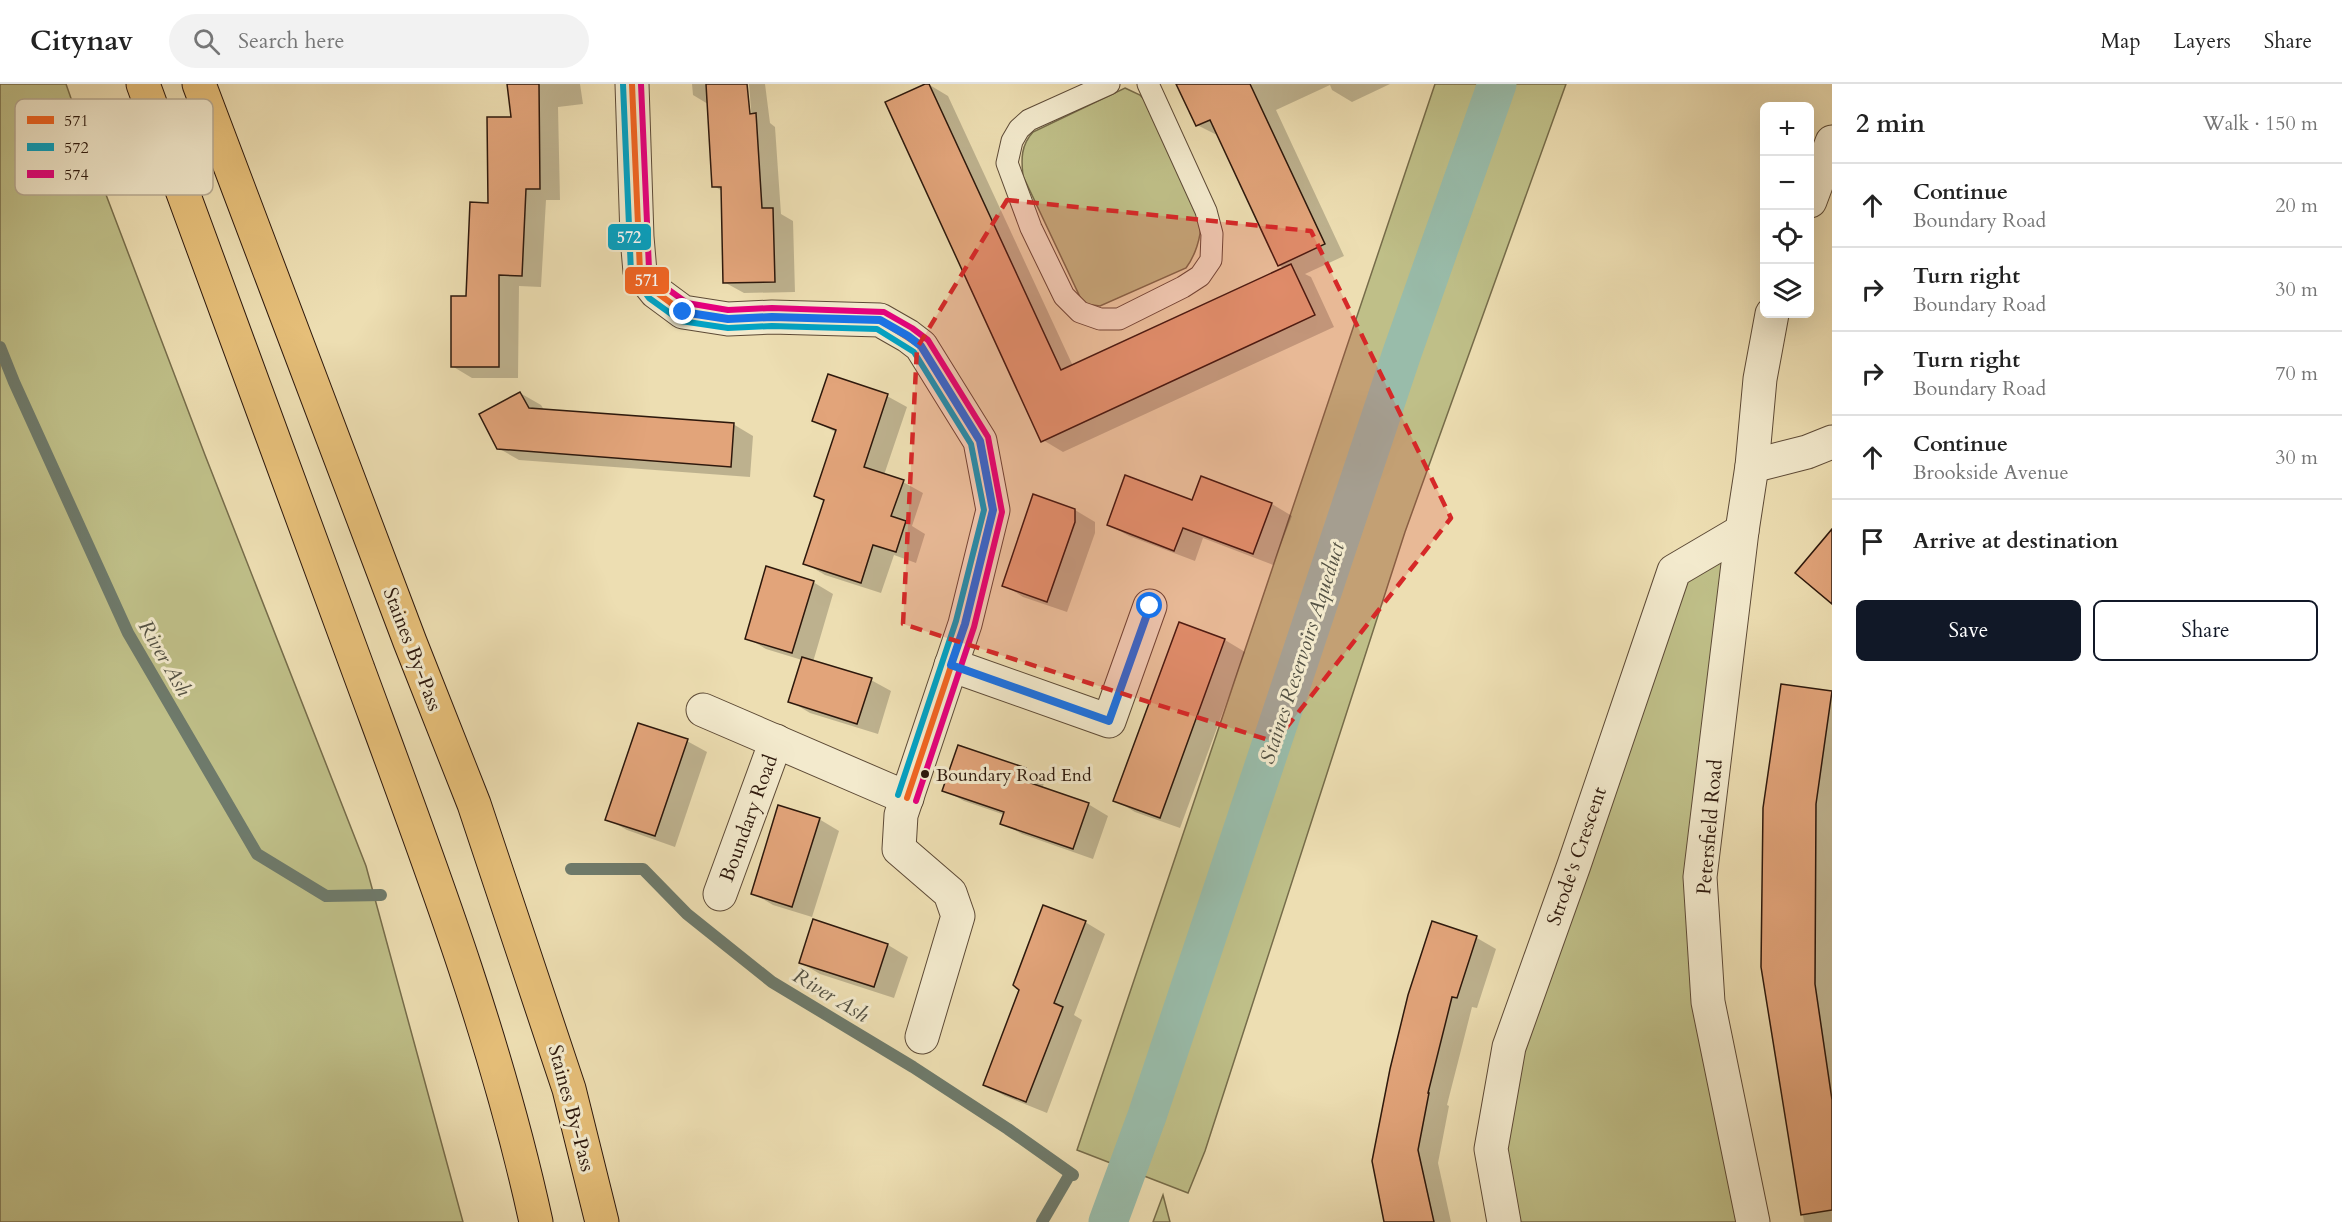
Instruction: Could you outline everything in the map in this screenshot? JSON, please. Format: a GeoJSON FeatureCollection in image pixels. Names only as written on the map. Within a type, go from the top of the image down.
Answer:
{"type":"FeatureCollection","features":[{"type":"Feature","properties":{"kind":"highway"},"geometry":{"type":"LineString","coordinates":[[143,84],[149,99]]}},
{"type":"Feature","properties":{"kind":"highway","name":"Staines By-Pass"},"geometry":{"type":"LineString","coordinates":[[199,84],[205,99]]}},
{"type":"Feature","properties":{"kind":"highway","name":"Staines By-Pass"},"geometry":{"type":"LineString","coordinates":[[213,121],[410,642],[474,804],[569,1089],[602,1222]]}},
{"type":"Feature","properties":{"kind":"highway"},"geometry":{"type":"LineString","coordinates":[[184,195],[435,877],[502,1089],[522,1159],[536,1222]]}},
{"type":"Feature","properties":{"kind":"street"},"geometry":{"type":"LineString","coordinates":[[632,84],[640,272],[656,292],[683,312],[728,319],[772,317],[880,320],[921,346],[980,441],[993,510],[965,624],[901,815],[898,849],[950,893],[958,916],[922,1037]]}},
{"type":"Feature","properties":{"kind":"street"},"geometry":{"type":"LineString","coordinates":[[1814,188],[1832,142]]}},
{"type":"Feature","properties":{"kind":"street","name":"Petersfield Road"},"geometry":{"type":"LineString","coordinates":[[1753,1222],[1708,1002],[1700,877],[1752,466],[1760,379],[1771,318]]}},
{"type":"Feature","properties":{"kind":"street"},"geometry":{"type":"LineString","coordinates":[[1752,466],[1807,452],[1832,442]]}},
{"type":"Feature","properties":{"kind":"street","name":"Strode's Crescent"},"geometry":{"type":"LineString","coordinates":[[1504,1222],[1491,1149],[1509,1047],[1574,865],[1674,571],[1742,531]]}},
{"type":"Feature","properties":{"kind":"street"},"geometry":{"type":"LineString","coordinates":[[951,665],[1109,721],[1150,606]]}},
{"type":"Feature","properties":{"kind":"street","name":"Boundary Road"},"geometry":{"type":"LineString","coordinates":[[703,710],[907,798]]}},
{"type":"Feature","properties":{"kind":"street","name":"Boundary Road"},"geometry":{"type":"LineString","coordinates":[[720,894],[776,741]]}},
{"type":"Feature","properties":{"kind":"lane"},"geometry":{"type":"LineString","coordinates":[[1109,84],[1029,120],[1019,129],[1012,141],[1007,163],[1031,228],[1064,296],[1080,312],[1100,319],[1119,319],[1183,287],[1200,276],[1211,260],[1212,234],[1206,211],[1148,84]]}},
{"type":"Feature","properties":{"kind":"highlighted area"},"geometry":{"type":"Polygon","coordinates":[[[1007,200],[1311,231],[1451,518],[1275,742],[903,624],[917,348],[1007,200]]]}},
{"type":"Feature","properties":{"kind":"green space"},"geometry":{"type":"Polygon","coordinates":[[[0,84],[66,84],[71,99],[15,99],[15,195],[106,195],[366,866],[463,1222],[0,1222],[0,84]]]}},
{"type":"Feature","properties":{"kind":"green space"},"geometry":{"type":"Polygon","coordinates":[[[1435,84],[1566,84],[1405,532],[1205,1151],[1188,1193],[1077,1150],[1435,84]]]}},
{"type":"Feature","properties":{"kind":"green space"},"geometry":{"type":"Polygon","coordinates":[[[1125,88],[1140,95],[1150,106],[1201,222],[1199,240],[1186,268],[1100,306],[1085,304],[1023,176],[1023,152],[1033,132],[1125,88]]]}},
{"type":"Feature","properties":{"kind":"green space"},"geometry":{"type":"Polygon","coordinates":[[[1742,531],[1700,877],[1753,1222],[1521,1222],[1491,1149],[1674,571],[1742,531]]]}},
{"type":"Feature","properties":{"kind":"green space"},"geometry":{"type":"Polygon","coordinates":[[[1163,1195],[1170,1222],[1153,1222],[1163,1195]]]}},
{"type":"Feature","properties":{"kind":"building"},"geometry":{"type":"Polygon","coordinates":[[[507,84],[539,84],[540,189],[526,189],[522,276],[499,275],[499,367],[451,367],[451,296],[466,296],[470,202],[488,203],[487,117],[511,117],[507,84]]]}},
{"type":"Feature","properties":{"kind":"building"},"geometry":{"type":"Polygon","coordinates":[[[706,84],[747,84],[750,114],[756,113],[762,208],[773,208],[775,282],[723,283],[721,187],[712,187],[706,84]]]}},
{"type":"Feature","properties":{"kind":"building"},"geometry":{"type":"Polygon","coordinates":[[[929,84],[1061,370],[1291,264],[1315,315],[1041,442],[885,102],[929,84]]]}},
{"type":"Feature","properties":{"kind":"building"},"geometry":{"type":"Polygon","coordinates":[[[1176,84],[1250,84],[1325,244],[1278,266],[1210,120],[1196,126],[1176,84]]]}},
{"type":"Feature","properties":{"kind":"building"},"geometry":{"type":"Polygon","coordinates":[[[828,374],[888,394],[864,467],[904,480],[891,516],[906,521],[896,552],[873,545],[861,583],[803,564],[824,500],[814,496],[836,430],[812,421],[828,374]]]}},
{"type":"Feature","properties":{"kind":"building"},"geometry":{"type":"Polygon","coordinates":[[[520,392],[529,408],[734,423],[731,467],[497,449],[479,414],[520,392]]]}},
{"type":"Feature","properties":{"kind":"building"},"geometry":{"type":"Polygon","coordinates":[[[1125,475],[1192,500],[1201,476],[1272,503],[1253,554],[1183,528],[1174,551],[1107,525],[1125,475]]]}},
{"type":"Feature","properties":{"kind":"building"},"geometry":{"type":"Polygon","coordinates":[[[1033,494],[1075,509],[1075,522],[1047,602],[1002,586],[1033,494]]]}},
{"type":"Feature","properties":{"kind":"building"},"geometry":{"type":"Polygon","coordinates":[[[1832,529],[1832,604],[1795,573],[1832,529]]]}},
{"type":"Feature","properties":{"kind":"building"},"geometry":{"type":"Polygon","coordinates":[[[766,566],[814,581],[792,653],[745,639],[766,566]]]}},
{"type":"Feature","properties":{"kind":"building"},"geometry":{"type":"Polygon","coordinates":[[[1179,622],[1225,639],[1160,818],[1113,801],[1179,622]]]}},
{"type":"Feature","properties":{"kind":"building"},"geometry":{"type":"Polygon","coordinates":[[[802,657],[872,678],[857,724],[788,702],[802,657]]]}},
{"type":"Feature","properties":{"kind":"building"},"geometry":{"type":"Polygon","coordinates":[[[1781,684],[1832,691],[1816,804],[1815,984],[1832,1100],[1832,1210],[1801,1215],[1761,967],[1763,808],[1781,684]]]}},
{"type":"Feature","properties":{"kind":"building"},"geometry":{"type":"Polygon","coordinates":[[[638,723],[688,739],[655,836],[605,820],[638,723]]]}},
{"type":"Feature","properties":{"kind":"building"},"geometry":{"type":"Polygon","coordinates":[[[958,745],[1026,768],[1022,780],[1089,803],[1073,849],[1000,824],[1004,812],[942,791],[958,745]]]}},
{"type":"Feature","properties":{"kind":"building"},"geometry":{"type":"Polygon","coordinates":[[[778,805],[820,818],[792,907],[751,894],[778,805]]]}},
{"type":"Feature","properties":{"kind":"building"},"geometry":{"type":"Polygon","coordinates":[[[1043,905],[1086,921],[1054,1003],[1063,1007],[1026,1102],[983,1085],[1019,990],[1013,985],[1043,905]]]}},
{"type":"Feature","properties":{"kind":"building"},"geometry":{"type":"Polygon","coordinates":[[[813,919],[888,944],[874,987],[799,963],[813,919]]]}},
{"type":"Feature","properties":{"kind":"building"},"geometry":{"type":"Polygon","coordinates":[[[1432,921],[1477,936],[1457,998],[1452,997],[1428,1093],[1418,1150],[1434,1222],[1384,1222],[1372,1161],[1390,1069],[1408,995],[1432,921]]]}},
{"type":"Feature","properties":{"kind":"waterway","name":"Staines Reservoirs Aqueduct"},"geometry":{"type":"LineString","coordinates":[[1108,1222],[1147,1116],[1402,353],[1497,84]]}},
{"type":"Feature","properties":{"kind":"waterway","name":"River Ash"},"geometry":{"type":"LineString","coordinates":[[0,347],[128,633],[257,854],[326,896],[381,895]]}},
{"type":"Feature","properties":{"kind":"waterway","name":"River Ash"},"geometry":{"type":"LineString","coordinates":[[571,869],[643,869],[687,914],[772,982],[913,1067],[1073,1175]]}},
{"type":"Feature","properties":{"kind":"waterway"},"geometry":{"type":"LineString","coordinates":[[1042,1222],[1070,1174]]}},
{"type":"Feature","properties":{"kind":"transit line","name":"572"},"geometry":{"type":"LineString","coordinates":[[623,84],[631,273],[649,298],[681,321],[728,328],[772,326],[877,329],[914,352],[971,444],[984,510],[956,621],[898,795]]}},
{"type":"Feature","properties":{"kind":"transit line","name":"571"},"geometry":{"type":"LineString","coordinates":[[632,84],[640,272],[656,292],[683,312],[728,319],[772,317],[880,320],[921,346],[980,441],[993,510],[965,624],[907,798]]}},
{"type":"Feature","properties":{"kind":"transit line","name":"574"},"geometry":{"type":"LineString","coordinates":[[641,84],[649,269],[662,285],[687,303],[728,310],[772,308],[884,312],[928,340],[988,437],[1002,512],[974,627],[916,801]]}},
{"type":"Feature","properties":{"kind":"place","name":"Boundary Road End"},"geometry":{"type":"Point","coordinates":[925,774]}},
{"type":"Feature","properties":{"kind":"route"},"geometry":{"type":"LineString","coordinates":[[683,312],[728,319],[772,317],[880,320],[921,346],[980,441],[993,510],[965,624],[951,665],[1109,721],[1150,606]]}}]}
